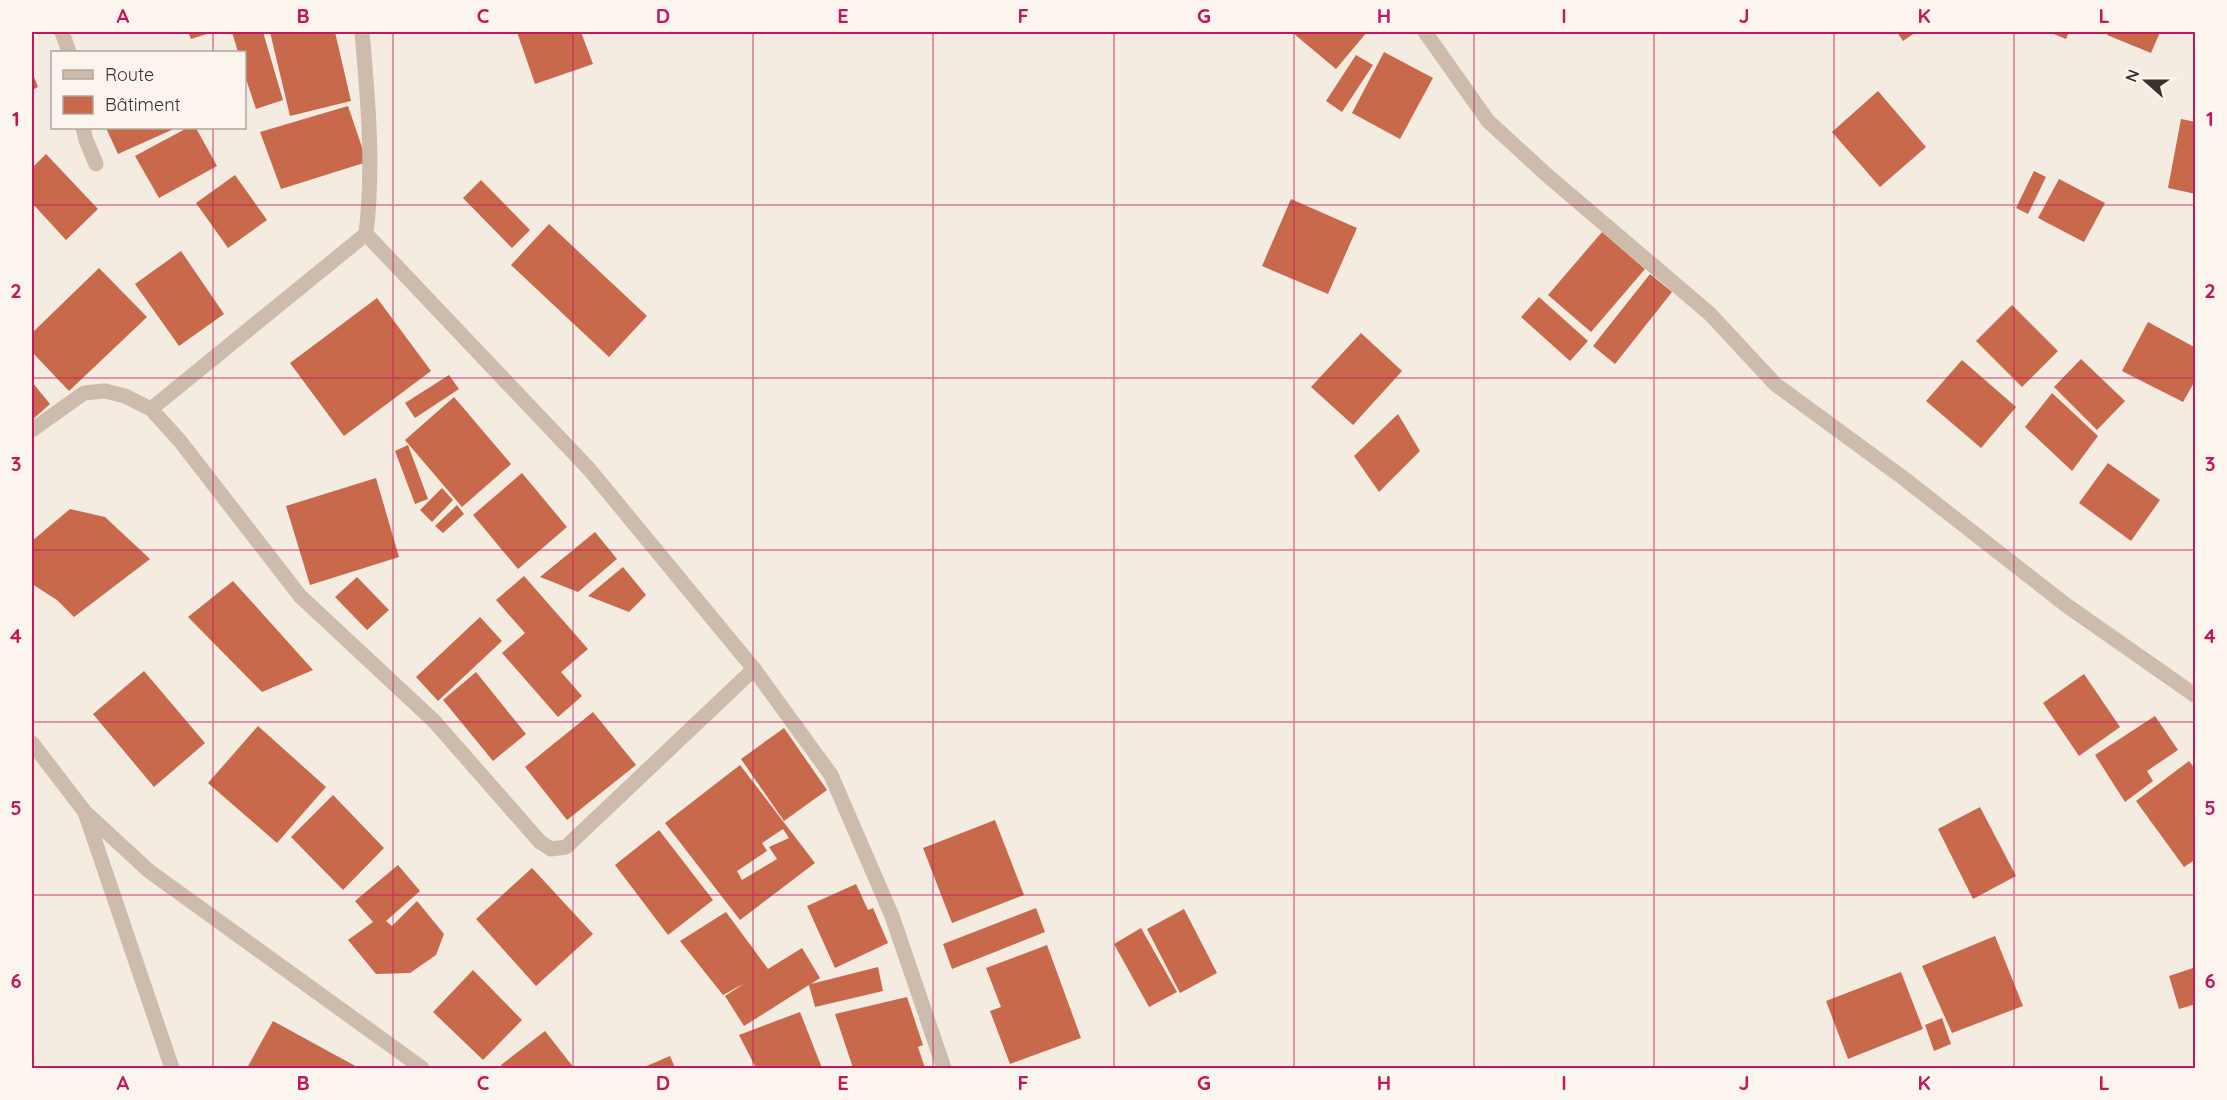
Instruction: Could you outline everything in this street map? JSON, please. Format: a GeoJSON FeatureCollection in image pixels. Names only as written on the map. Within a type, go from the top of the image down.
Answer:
{"type":"FeatureCollection","features":[{"type":"Feature","properties":{"kind":"street"},"geometry":{"type":"LineString","coordinates":[[63,32],[69,51]]}},
{"type":"Feature","properties":{"kind":"street"},"geometry":{"type":"LineString","coordinates":[[151,409],[366,234],[371,192],[370,122],[362,32]]}},
{"type":"Feature","properties":{"kind":"street"},"geometry":{"type":"LineString","coordinates":[[1425,32],[1488,121],[1548,176],[1710,314],[1775,384],[1902,477],[2066,605],[2196,696]]}},
{"type":"Feature","properties":{"kind":"street"},"geometry":{"type":"LineString","coordinates":[[83,129],[96,164]]}},
{"type":"Feature","properties":{"kind":"street"},"geometry":{"type":"LineString","coordinates":[[366,234],[589,469],[754,669],[831,775],[892,916],[944,1068]]}},
{"type":"Feature","properties":{"kind":"street"},"geometry":{"type":"LineString","coordinates":[[32,430],[84,393],[105,391],[125,396],[151,409],[180,441],[300,596],[434,721],[540,842],[551,849],[566,847],[754,669]]}},
{"type":"Feature","properties":{"kind":"street"},"geometry":{"type":"LineString","coordinates":[[32,743],[85,812],[149,871],[422,1068]]}},
{"type":"Feature","properties":{"kind":"street"},"geometry":{"type":"LineString","coordinates":[[85,812],[172,1068]]}},
{"type":"Feature","properties":{"kind":"building"},"geometry":{"type":"Polygon","coordinates":[[[188,32],[213,32],[191,39],[188,32]]]}},
{"type":"Feature","properties":{"kind":"building"},"geometry":{"type":"Polygon","coordinates":[[[232,32],[263,32],[283,100],[256,109],[246,79],[246,51],[238,51],[232,32]]]}},
{"type":"Feature","properties":{"kind":"building"},"geometry":{"type":"Polygon","coordinates":[[[270,32],[335,32],[351,101],[290,116],[270,32]]]}},
{"type":"Feature","properties":{"kind":"building"},"geometry":{"type":"Polygon","coordinates":[[[517,32],[581,32],[593,64],[535,84],[517,32]]]}},
{"type":"Feature","properties":{"kind":"building"},"geometry":{"type":"Polygon","coordinates":[[[1294,32],[1367,32],[1336,69],[1294,32]]]}},
{"type":"Feature","properties":{"kind":"building"},"geometry":{"type":"Polygon","coordinates":[[[1897,32],[1916,32],[1903,41],[1897,32]]]}},
{"type":"Feature","properties":{"kind":"building"},"geometry":{"type":"Polygon","coordinates":[[[2049,32],[2069,32],[2066,39],[2049,32]]]}},
{"type":"Feature","properties":{"kind":"building"},"geometry":{"type":"Polygon","coordinates":[[[2109,32],[2160,32],[2151,53],[2107,35],[2109,32]]]}},
{"type":"Feature","properties":{"kind":"building"},"geometry":{"type":"Polygon","coordinates":[[[1384,52],[1433,78],[1400,139],[1352,113],[1384,52]]]}},
{"type":"Feature","properties":{"kind":"building"},"geometry":{"type":"Polygon","coordinates":[[[1356,55],[1373,65],[1342,112],[1326,101],[1356,55]]]}},
{"type":"Feature","properties":{"kind":"building"},"geometry":{"type":"Polygon","coordinates":[[[32,72],[38,87],[32,90],[32,72]]]}},
{"type":"Feature","properties":{"kind":"building"},"geometry":{"type":"Polygon","coordinates":[[[1878,91],[1926,147],[1880,187],[1832,132],[1878,91]]]}},
{"type":"Feature","properties":{"kind":"building"},"geometry":{"type":"Polygon","coordinates":[[[348,106],[367,162],[281,189],[260,132],[348,106]]]}},
{"type":"Feature","properties":{"kind":"building"},"geometry":{"type":"Polygon","coordinates":[[[2181,119],[2196,122],[2196,194],[2168,188],[2181,119]]]}},
{"type":"Feature","properties":{"kind":"building"},"geometry":{"type":"Polygon","coordinates":[[[106,129],[174,129],[118,154],[106,129]]]}},
{"type":"Feature","properties":{"kind":"building"},"geometry":{"type":"Polygon","coordinates":[[[185,129],[197,129],[217,166],[159,198],[135,156],[185,129]]]}},
{"type":"Feature","properties":{"kind":"building"},"geometry":{"type":"Polygon","coordinates":[[[46,154],[98,209],[66,240],[32,203],[32,168],[46,154]]]}},
{"type":"Feature","properties":{"kind":"building"},"geometry":{"type":"Polygon","coordinates":[[[2034,171],[2046,177],[2028,214],[2016,208],[2034,171]]]}},
{"type":"Feature","properties":{"kind":"building"},"geometry":{"type":"Polygon","coordinates":[[[235,175],[267,220],[228,248],[196,203],[235,175]]]}},
{"type":"Feature","properties":{"kind":"building"},"geometry":{"type":"Polygon","coordinates":[[[2059,179],[2105,203],[2084,242],[2038,218],[2059,179]]]}},
{"type":"Feature","properties":{"kind":"building"},"geometry":{"type":"Polygon","coordinates":[[[481,180],[530,230],[512,248],[463,198],[481,180]]]}},
{"type":"Feature","properties":{"kind":"building"},"geometry":{"type":"Polygon","coordinates":[[[1291,199],[1357,228],[1328,294],[1262,266],[1291,199]]]}},
{"type":"Feature","properties":{"kind":"building"},"geometry":{"type":"Polygon","coordinates":[[[549,224],[647,316],[609,357],[511,265],[549,224]]]}},
{"type":"Feature","properties":{"kind":"building"},"geometry":{"type":"Polygon","coordinates":[[[1602,232],[1645,269],[1591,332],[1548,295],[1602,232]]]}},
{"type":"Feature","properties":{"kind":"building"},"geometry":{"type":"Polygon","coordinates":[[[181,251],[224,314],[179,346],[135,284],[181,251]]]}},
{"type":"Feature","properties":{"kind":"building"},"geometry":{"type":"Polygon","coordinates":[[[99,268],[147,317],[69,391],[32,352],[32,333],[99,268]]]}},
{"type":"Feature","properties":{"kind":"building"},"geometry":{"type":"Polygon","coordinates":[[[1650,274],[1672,292],[1615,364],[1593,346],[1650,274]]]}},
{"type":"Feature","properties":{"kind":"building"},"geometry":{"type":"Polygon","coordinates":[[[1539,297],[1588,341],[1570,361],[1521,317],[1539,297]]]}},
{"type":"Feature","properties":{"kind":"building"},"geometry":{"type":"Polygon","coordinates":[[[377,298],[431,371],[344,436],[290,363],[377,298]]]}},
{"type":"Feature","properties":{"kind":"building"},"geometry":{"type":"Polygon","coordinates":[[[2012,305],[2058,351],[2022,387],[1976,341],[2012,305]]]}},
{"type":"Feature","properties":{"kind":"building"},"geometry":{"type":"Polygon","coordinates":[[[2148,322],[2196,348],[2196,379],[2183,402],[2122,371],[2148,322]]]}},
{"type":"Feature","properties":{"kind":"building"},"geometry":{"type":"Polygon","coordinates":[[[1361,333],[1402,371],[1353,425],[1311,387],[1361,333]]]}},
{"type":"Feature","properties":{"kind":"building"},"geometry":{"type":"Polygon","coordinates":[[[2081,359],[2125,401],[2097,430],[2054,387],[2081,359]]]}},
{"type":"Feature","properties":{"kind":"building"},"geometry":{"type":"Polygon","coordinates":[[[1962,360],[2016,407],[1981,448],[1926,401],[1962,360]]]}},
{"type":"Feature","properties":{"kind":"building"},"geometry":{"type":"Polygon","coordinates":[[[449,375],[459,389],[415,418],[405,403],[449,375]]]}},
{"type":"Feature","properties":{"kind":"building"},"geometry":{"type":"Polygon","coordinates":[[[32,382],[50,404],[32,420],[32,382]]]}},
{"type":"Feature","properties":{"kind":"building"},"geometry":{"type":"Polygon","coordinates":[[[2052,393],[2098,436],[2072,471],[2025,427],[2052,393]]]}},
{"type":"Feature","properties":{"kind":"building"},"geometry":{"type":"Polygon","coordinates":[[[454,397],[511,464],[462,507],[405,440],[454,397]]]}},
{"type":"Feature","properties":{"kind":"building"},"geometry":{"type":"Polygon","coordinates":[[[1398,414],[1420,451],[1379,492],[1354,456],[1398,414]]]}},
{"type":"Feature","properties":{"kind":"building"},"geometry":{"type":"Polygon","coordinates":[[[408,445],[428,499],[415,504],[395,451],[408,445]]]}},
{"type":"Feature","properties":{"kind":"building"},"geometry":{"type":"Polygon","coordinates":[[[2108,463],[2160,500],[2131,541],[2079,503],[2108,463]]]}},
{"type":"Feature","properties":{"kind":"building"},"geometry":{"type":"Polygon","coordinates":[[[522,473],[567,527],[518,569],[473,515],[522,473]]]}},
{"type":"Feature","properties":{"kind":"building"},"geometry":{"type":"Polygon","coordinates":[[[376,478],[399,557],[310,585],[286,506],[376,478]]]}},
{"type":"Feature","properties":{"kind":"building"},"geometry":{"type":"Polygon","coordinates":[[[442,488],[453,500],[432,522],[420,510],[442,488]]]}},
{"type":"Feature","properties":{"kind":"building"},"geometry":{"type":"Polygon","coordinates":[[[457,505],[464,514],[443,533],[435,526],[457,505]]]}},
{"type":"Feature","properties":{"kind":"building"},"geometry":{"type":"Polygon","coordinates":[[[70,509],[105,517],[150,559],[74,617],[57,600],[32,584],[32,541],[70,509]]]}},
{"type":"Feature","properties":{"kind":"building"},"geometry":{"type":"Polygon","coordinates":[[[595,532],[617,559],[578,592],[540,577],[595,532]]]}},
{"type":"Feature","properties":{"kind":"building"},"geometry":{"type":"Polygon","coordinates":[[[623,567],[646,595],[629,612],[588,596],[623,567]]]}},
{"type":"Feature","properties":{"kind":"building"},"geometry":{"type":"Polygon","coordinates":[[[524,576],[588,649],[561,672],[582,696],[558,717],[502,653],[525,633],[496,600],[524,576]]]}},
{"type":"Feature","properties":{"kind":"building"},"geometry":{"type":"Polygon","coordinates":[[[357,577],[389,610],[367,630],[335,597],[357,577]]]}},
{"type":"Feature","properties":{"kind":"building"},"geometry":{"type":"Polygon","coordinates":[[[233,581],[313,670],[262,692],[188,617],[233,581]]]}},
{"type":"Feature","properties":{"kind":"building"},"geometry":{"type":"Polygon","coordinates":[[[480,617],[502,641],[438,701],[416,677],[480,617]]]}},
{"type":"Feature","properties":{"kind":"building"},"geometry":{"type":"Polygon","coordinates":[[[144,671],[205,743],[154,787],[93,714],[144,671]]]}},
{"type":"Feature","properties":{"kind":"building"},"geometry":{"type":"Polygon","coordinates":[[[476,672],[526,734],[493,761],[443,700],[476,672]]]}},
{"type":"Feature","properties":{"kind":"building"},"geometry":{"type":"Polygon","coordinates":[[[2084,674],[2120,727],[2079,756],[2043,703],[2084,674]]]}},
{"type":"Feature","properties":{"kind":"building"},"geometry":{"type":"Polygon","coordinates":[[[593,712],[636,765],[567,820],[525,767],[593,712]]]}},
{"type":"Feature","properties":{"kind":"building"},"geometry":{"type":"Polygon","coordinates":[[[2155,716],[2178,750],[2147,771],[2153,781],[2125,802],[2095,755],[2155,716]]]}},
{"type":"Feature","properties":{"kind":"building"},"geometry":{"type":"Polygon","coordinates":[[[258,726],[326,787],[277,843],[208,783],[258,726]]]}},
{"type":"Feature","properties":{"kind":"building"},"geometry":{"type":"Polygon","coordinates":[[[784,728],[827,790],[784,821],[741,759],[784,728]]]}},
{"type":"Feature","properties":{"kind":"building"},"geometry":{"type":"Polygon","coordinates":[[[2189,761],[2196,770],[2196,859],[2184,867],[2136,801],[2189,761]]]}},
{"type":"Feature","properties":{"kind":"building"},"geometry":{"type":"Polygon","coordinates":[[[740,765],[815,863],[740,920],[665,823],[740,765]],[[783,829],[762,843],[767,851],[737,871],[742,880],[777,859],[769,847],[789,838],[783,829]]]}},
{"type":"Feature","properties":{"kind":"building"},"geometry":{"type":"Polygon","coordinates":[[[333,795],[384,848],[343,890],[291,837],[333,795]]]}},
{"type":"Feature","properties":{"kind":"building"},"geometry":{"type":"Polygon","coordinates":[[[1980,807],[2016,876],[1973,899],[1938,829],[1980,807]]]}},
{"type":"Feature","properties":{"kind":"building"},"geometry":{"type":"Polygon","coordinates":[[[995,820],[1024,895],[952,923],[923,848],[995,820]]]}},
{"type":"Feature","properties":{"kind":"building"},"geometry":{"type":"Polygon","coordinates":[[[659,830],[713,900],[668,935],[615,865],[659,830]]]}},
{"type":"Feature","properties":{"kind":"building"},"geometry":{"type":"Polygon","coordinates":[[[398,865],[420,891],[386,921],[392,926],[417,901],[444,934],[436,955],[410,973],[376,974],[348,940],[373,922],[355,901],[398,865]]]}},
{"type":"Feature","properties":{"kind":"building"},"geometry":{"type":"Polygon","coordinates":[[[532,868],[593,934],[536,986],[476,919],[532,868]]]}},
{"type":"Feature","properties":{"kind":"building"},"geometry":{"type":"Polygon","coordinates":[[[856,884],[868,910],[873,908],[888,943],[835,968],[807,906],[856,884]]]}},
{"type":"Feature","properties":{"kind":"building"},"geometry":{"type":"Polygon","coordinates":[[[1036,908],[1045,932],[952,969],[943,944],[1036,908]]]}},
{"type":"Feature","properties":{"kind":"building"},"geometry":{"type":"Polygon","coordinates":[[[1184,909],[1217,973],[1180,993],[1147,929],[1184,909]]]}},
{"type":"Feature","properties":{"kind":"building"},"geometry":{"type":"Polygon","coordinates":[[[726,912],[768,969],[802,948],[820,978],[811,984],[878,967],[883,991],[815,1007],[809,985],[744,1026],[725,996],[745,983],[723,995],[680,941],[726,912]]]}},
{"type":"Feature","properties":{"kind":"building"},"geometry":{"type":"Polygon","coordinates":[[[1141,928],[1177,992],[1149,1007],[1114,944],[1141,928]]]}},
{"type":"Feature","properties":{"kind":"building"},"geometry":{"type":"Polygon","coordinates":[[[1995,936],[2023,1006],[1952,1033],[1922,966],[1995,936]]]}},
{"type":"Feature","properties":{"kind":"building"},"geometry":{"type":"Polygon","coordinates":[[[1047,945],[1081,1038],[1010,1064],[990,1011],[1001,1007],[986,968],[1047,945]]]}},
{"type":"Feature","properties":{"kind":"building"},"geometry":{"type":"Polygon","coordinates":[[[2196,967],[2196,1004],[2179,1009],[2169,976],[2196,967]]]}},
{"type":"Feature","properties":{"kind":"building"},"geometry":{"type":"Polygon","coordinates":[[[473,970],[522,1020],[483,1060],[433,1012],[473,970]]]}},
{"type":"Feature","properties":{"kind":"building"},"geometry":{"type":"Polygon","coordinates":[[[1901,972],[1923,1029],[1848,1059],[1826,1001],[1901,972]]]}},
{"type":"Feature","properties":{"kind":"building"},"geometry":{"type":"Polygon","coordinates":[[[907,997],[923,1045],[918,1047],[925,1068],[853,1068],[835,1014],[907,997]]]}},
{"type":"Feature","properties":{"kind":"building"},"geometry":{"type":"Polygon","coordinates":[[[800,1012],[822,1068],[756,1068],[739,1035],[800,1012]]]}},
{"type":"Feature","properties":{"kind":"building"},"geometry":{"type":"Polygon","coordinates":[[[1942,1018],[1951,1044],[1934,1051],[1925,1025],[1942,1018]]]}},
{"type":"Feature","properties":{"kind":"building"},"geometry":{"type":"Polygon","coordinates":[[[273,1021],[359,1068],[247,1068],[273,1021]]]}},
{"type":"Feature","properties":{"kind":"building"},"geometry":{"type":"Polygon","coordinates":[[[545,1031],[574,1068],[504,1068],[501,1065],[545,1031]]]}},
{"type":"Feature","properties":{"kind":"building"},"geometry":{"type":"Polygon","coordinates":[[[670,1056],[675,1068],[642,1068],[670,1056]]]}}]}
